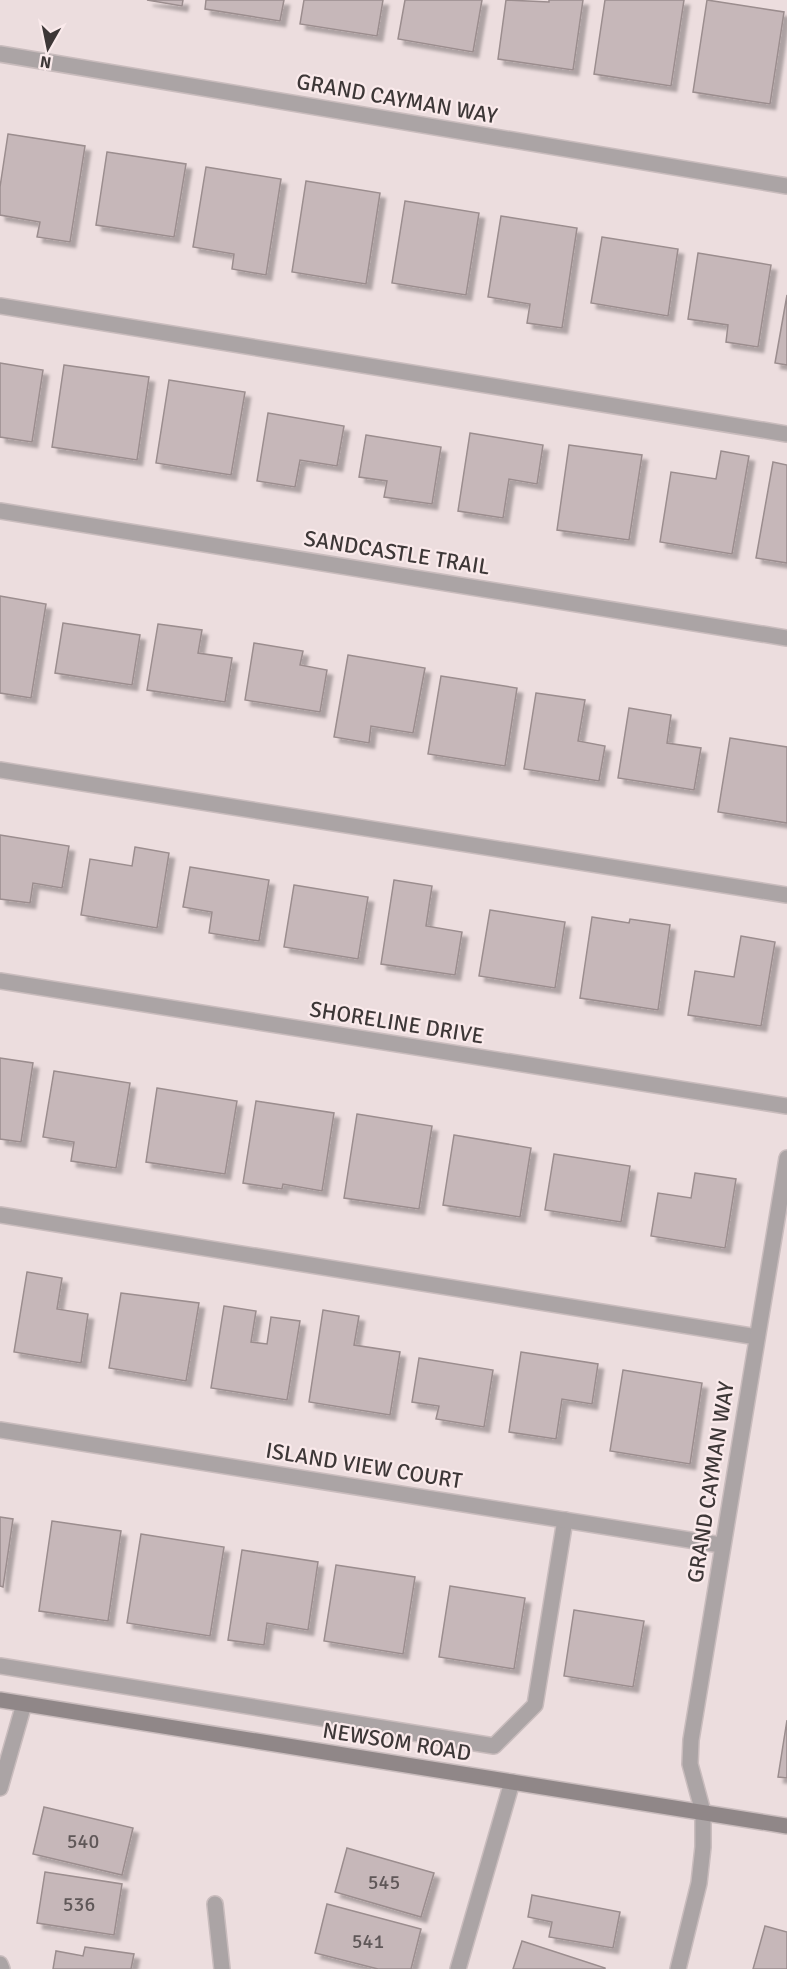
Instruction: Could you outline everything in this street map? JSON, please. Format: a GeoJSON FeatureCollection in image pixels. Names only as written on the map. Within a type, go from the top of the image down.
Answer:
{"type":"FeatureCollection","features":[{"type":"Feature","properties":{"kind":"street","name":"GRAND CAYMAN WAY"},"geometry":{"type":"LineString","coordinates":[[0,54],[787,186]]}},
{"type":"Feature","properties":{"kind":"street"},"geometry":{"type":"LineString","coordinates":[[0,306],[787,434]]}},
{"type":"Feature","properties":{"kind":"street","name":"SANDCASTLE TRAIL"},"geometry":{"type":"LineString","coordinates":[[0,511],[787,638]]}},
{"type":"Feature","properties":{"kind":"street"},"geometry":{"type":"LineString","coordinates":[[0,770],[787,895]]}},
{"type":"Feature","properties":{"kind":"street","name":"SHORELINE DRIVE"},"geometry":{"type":"LineString","coordinates":[[0,981],[787,1106]]}},
{"type":"Feature","properties":{"kind":"street","name":"GRAND CAYMAN WAY"},"geometry":{"type":"LineString","coordinates":[[678,1969],[699,1883],[703,1847],[703,1812],[690,1764],[691,1740],[787,1158]]}},
{"type":"Feature","properties":{"kind":"street"},"geometry":{"type":"LineString","coordinates":[[0,1215],[757,1337]]}},
{"type":"Feature","properties":{"kind":"street","name":"ISLAND VIEW COURT"},"geometry":{"type":"LineString","coordinates":[[0,1430],[722,1545]]}},
{"type":"Feature","properties":{"kind":"street"},"geometry":{"type":"LineString","coordinates":[[0,1666],[494,1746],[535,1705],[566,1520]]}},
{"type":"Feature","properties":{"kind":"street","name":"NEWSOM ROAD"},"geometry":{"type":"LineString","coordinates":[[0,1700],[787,1826]]}},
{"type":"Feature","properties":{"kind":"street"},"geometry":{"type":"LineString","coordinates":[[0,1788],[24,1704]]}},
{"type":"Feature","properties":{"kind":"street"},"geometry":{"type":"LineString","coordinates":[[458,1969],[512,1782]]}},
{"type":"Feature","properties":{"kind":"street"},"geometry":{"type":"LineString","coordinates":[[215,1904],[222,1969]]}},
{"type":"Feature","properties":{"kind":"street"},"geometry":{"type":"LineString","coordinates":[[0,1964],[2,1969]]}},
{"type":"Feature","properties":{"kind":"building"},"geometry":{"type":"Polygon","coordinates":[[[147,0],[183,0],[182,6],[147,0]]]}},
{"type":"Feature","properties":{"kind":"building"},"geometry":{"type":"Polygon","coordinates":[[[206,0],[284,0],[280,21],[205,9],[206,0]]]}},
{"type":"Feature","properties":{"kind":"building"},"geometry":{"type":"Polygon","coordinates":[[[304,0],[383,0],[377,36],[300,24],[304,0]]]}},
{"type":"Feature","properties":{"kind":"building"},"geometry":{"type":"Polygon","coordinates":[[[405,0],[482,0],[473,52],[398,39],[405,0]]]}},
{"type":"Feature","properties":{"kind":"building"},"geometry":{"type":"Polygon","coordinates":[[[506,0],[549,2],[549,0],[583,0],[573,70],[498,59],[506,0]]]}},
{"type":"Feature","properties":{"kind":"building"},"geometry":{"type":"Polygon","coordinates":[[[605,0],[684,0],[671,86],[594,74],[605,0]]]}},
{"type":"Feature","properties":{"kind":"building"},"geometry":{"type":"Polygon","coordinates":[[[707,0],[784,12],[770,104],[693,92],[707,0]]]}},
{"type":"Feature","properties":{"kind":"building"},"geometry":{"type":"Polygon","coordinates":[[[8,134],[85,146],[70,242],[37,237],[40,222],[0,215],[0,187],[8,134]]]}},
{"type":"Feature","properties":{"kind":"building"},"geometry":{"type":"Polygon","coordinates":[[[107,152],[186,164],[174,237],[96,225],[107,152]]]}},
{"type":"Feature","properties":{"kind":"building"},"geometry":{"type":"Polygon","coordinates":[[[206,167],[281,179],[266,275],[232,269],[234,254],[193,247],[206,167]]]}},
{"type":"Feature","properties":{"kind":"building"},"geometry":{"type":"Polygon","coordinates":[[[306,181],[380,193],[366,284],[292,272],[306,181]]]}},
{"type":"Feature","properties":{"kind":"building"},"geometry":{"type":"Polygon","coordinates":[[[405,201],[479,213],[466,295],[392,283],[405,201]]]}},
{"type":"Feature","properties":{"kind":"building"},"geometry":{"type":"Polygon","coordinates":[[[501,216],[577,228],[562,328],[527,323],[530,304],[488,297],[501,216]]]}},
{"type":"Feature","properties":{"kind":"building"},"geometry":{"type":"Polygon","coordinates":[[[602,237],[678,249],[668,316],[591,303],[602,237]]]}},
{"type":"Feature","properties":{"kind":"building"},"geometry":{"type":"Polygon","coordinates":[[[698,253],[771,265],[758,347],[726,342],[728,325],[688,319],[698,253]]]}},
{"type":"Feature","properties":{"kind":"building"},"geometry":{"type":"Polygon","coordinates":[[[787,295],[787,365],[775,363],[787,295]]]}},
{"type":"Feature","properties":{"kind":"building"},"geometry":{"type":"Polygon","coordinates":[[[0,363],[43,370],[32,442],[0,437],[0,363]]]}},
{"type":"Feature","properties":{"kind":"building"},"geometry":{"type":"Polygon","coordinates":[[[64,365],[149,377],[137,460],[52,447],[64,365]]]}},
{"type":"Feature","properties":{"kind":"building"},"geometry":{"type":"Polygon","coordinates":[[[169,380],[245,392],[231,475],[156,463],[169,380]]]}},
{"type":"Feature","properties":{"kind":"building"},"geometry":{"type":"Polygon","coordinates":[[[268,413],[344,426],[337,466],[300,460],[295,487],[257,481],[268,413]]]}},
{"type":"Feature","properties":{"kind":"building"},"geometry":{"type":"Polygon","coordinates":[[[470,433],[543,445],[537,484],[509,479],[503,518],[458,511],[470,433]]]}},
{"type":"Feature","properties":{"kind":"building"},"geometry":{"type":"Polygon","coordinates":[[[366,435],[441,447],[432,504],[384,497],[387,481],[359,477],[366,435]]]}},
{"type":"Feature","properties":{"kind":"building"},"geometry":{"type":"Polygon","coordinates":[[[569,445],[642,455],[629,540],[557,530],[569,445]]]}},
{"type":"Feature","properties":{"kind":"building"},"geometry":{"type":"Polygon","coordinates":[[[721,451],[749,456],[732,554],[660,542],[671,472],[716,479],[721,451]]]}},
{"type":"Feature","properties":{"kind":"building"},"geometry":{"type":"Polygon","coordinates":[[[773,462],[787,465],[787,563],[756,558],[773,462]]]}},
{"type":"Feature","properties":{"kind":"building"},"geometry":{"type":"Polygon","coordinates":[[[0,596],[46,604],[31,698],[0,693],[0,596]]]}},
{"type":"Feature","properties":{"kind":"building"},"geometry":{"type":"Polygon","coordinates":[[[63,623],[140,635],[132,685],[55,673],[63,623]]]}},
{"type":"Feature","properties":{"kind":"building"},"geometry":{"type":"Polygon","coordinates":[[[158,624],[202,630],[198,653],[232,658],[225,702],[147,690],[158,624]]]}},
{"type":"Feature","properties":{"kind":"building"},"geometry":{"type":"Polygon","coordinates":[[[254,643],[303,651],[300,665],[327,670],[320,712],[245,700],[254,643]]]}},
{"type":"Feature","properties":{"kind":"building"},"geometry":{"type":"Polygon","coordinates":[[[348,655],[425,668],[413,733],[371,726],[369,743],[334,737],[348,655]]]}},
{"type":"Feature","properties":{"kind":"building"},"geometry":{"type":"Polygon","coordinates":[[[441,676],[517,688],[505,766],[428,754],[441,676]]]}},
{"type":"Feature","properties":{"kind":"building"},"geometry":{"type":"Polygon","coordinates":[[[536,693],[585,700],[578,741],[605,746],[599,781],[524,769],[536,693]]]}},
{"type":"Feature","properties":{"kind":"building"},"geometry":{"type":"Polygon","coordinates":[[[629,708],[671,715],[667,743],[701,748],[694,790],[618,778],[629,708]]]}},
{"type":"Feature","properties":{"kind":"building"},"geometry":{"type":"Polygon","coordinates":[[[730,738],[787,747],[787,823],[718,812],[730,738]]]}},
{"type":"Feature","properties":{"kind":"building"},"geometry":{"type":"Polygon","coordinates":[[[0,835],[69,846],[62,888],[33,883],[30,903],[0,899],[0,835]]]}},
{"type":"Feature","properties":{"kind":"building"},"geometry":{"type":"Polygon","coordinates":[[[135,847],[169,853],[157,928],[81,915],[90,859],[132,866],[135,847]]]}},
{"type":"Feature","properties":{"kind":"building"},"geometry":{"type":"Polygon","coordinates":[[[190,867],[269,880],[259,941],[209,933],[212,912],[183,907],[190,867]]]}},
{"type":"Feature","properties":{"kind":"building"},"geometry":{"type":"Polygon","coordinates":[[[394,880],[432,886],[426,926],[462,932],[455,975],[381,964],[394,880]]]}},
{"type":"Feature","properties":{"kind":"building"},"geometry":{"type":"Polygon","coordinates":[[[294,885],[368,897],[358,959],[284,947],[294,885]]]}},
{"type":"Feature","properties":{"kind":"building"},"geometry":{"type":"Polygon","coordinates":[[[490,910],[565,922],[555,988],[479,976],[490,910]]]}},
{"type":"Feature","properties":{"kind":"building"},"geometry":{"type":"Polygon","coordinates":[[[592,917],[629,923],[630,919],[670,925],[658,1010],[580,998],[592,917]]]}},
{"type":"Feature","properties":{"kind":"building"},"geometry":{"type":"Polygon","coordinates":[[[741,936],[775,942],[761,1026],[688,1015],[695,971],[734,977],[741,936]]]}},
{"type":"Feature","properties":{"kind":"building"},"geometry":{"type":"Polygon","coordinates":[[[0,1058],[33,1063],[21,1142],[0,1139],[0,1058]]]}},
{"type":"Feature","properties":{"kind":"building"},"geometry":{"type":"Polygon","coordinates":[[[54,1071],[130,1083],[116,1168],[71,1161],[74,1142],[43,1137],[54,1071]]]}},
{"type":"Feature","properties":{"kind":"building"},"geometry":{"type":"Polygon","coordinates":[[[157,1088],[237,1101],[225,1174],[146,1162],[157,1088]]]}},
{"type":"Feature","properties":{"kind":"building"},"geometry":{"type":"Polygon","coordinates":[[[256,1101],[334,1113],[322,1191],[283,1184],[282,1189],[243,1183],[256,1101]]]}},
{"type":"Feature","properties":{"kind":"building"},"geometry":{"type":"Polygon","coordinates":[[[357,1114],[432,1126],[419,1209],[344,1198],[357,1114]]]}},
{"type":"Feature","properties":{"kind":"building"},"geometry":{"type":"Polygon","coordinates":[[[454,1135],[531,1148],[520,1217],[443,1205],[454,1135]]]}},
{"type":"Feature","properties":{"kind":"building"},"geometry":{"type":"Polygon","coordinates":[[[554,1154],[630,1166],[621,1222],[545,1210],[554,1154]]]}},
{"type":"Feature","properties":{"kind":"building"},"geometry":{"type":"Polygon","coordinates":[[[695,1173],[736,1179],[725,1248],[651,1236],[658,1193],[691,1198],[695,1173]]]}},
{"type":"Feature","properties":{"kind":"building"},"geometry":{"type":"Polygon","coordinates":[[[27,1272],[62,1278],[57,1309],[88,1314],[81,1363],[14,1352],[27,1272]]]}},
{"type":"Feature","properties":{"kind":"building"},"geometry":{"type":"Polygon","coordinates":[[[121,1293],[199,1303],[186,1381],[109,1368],[121,1293]]]}},
{"type":"Feature","properties":{"kind":"building"},"geometry":{"type":"Polygon","coordinates":[[[224,1306],[256,1311],[251,1342],[267,1344],[271,1317],[300,1321],[287,1400],[211,1388],[224,1306]]]}},
{"type":"Feature","properties":{"kind":"building"},"geometry":{"type":"Polygon","coordinates":[[[323,1310],[359,1316],[354,1345],[400,1352],[390,1415],[309,1402],[323,1310]]]}},
{"type":"Feature","properties":{"kind":"building"},"geometry":{"type":"Polygon","coordinates":[[[521,1352],[598,1364],[592,1404],[562,1399],[556,1439],[509,1432],[521,1352]]]}},
{"type":"Feature","properties":{"kind":"building"},"geometry":{"type":"Polygon","coordinates":[[[419,1358],[493,1370],[484,1427],[436,1419],[439,1406],[412,1402],[419,1358]]]}},
{"type":"Feature","properties":{"kind":"building"},"geometry":{"type":"Polygon","coordinates":[[[623,1370],[702,1383],[690,1464],[610,1451],[623,1370]]]}},
{"type":"Feature","properties":{"kind":"building"},"geometry":{"type":"Polygon","coordinates":[[[0,1517],[13,1519],[3,1587],[0,1586],[0,1517]]]}},
{"type":"Feature","properties":{"kind":"building"},"geometry":{"type":"Polygon","coordinates":[[[52,1521],[121,1531],[108,1621],[39,1611],[52,1521]]]}},
{"type":"Feature","properties":{"kind":"building"},"geometry":{"type":"Polygon","coordinates":[[[141,1534],[224,1547],[210,1636],[127,1623],[141,1534]]]}},
{"type":"Feature","properties":{"kind":"building"},"geometry":{"type":"Polygon","coordinates":[[[242,1550],[318,1562],[308,1630],[267,1623],[264,1645],[228,1640],[242,1550]]]}},
{"type":"Feature","properties":{"kind":"building"},"geometry":{"type":"Polygon","coordinates":[[[336,1565],[415,1577],[403,1654],[324,1641],[336,1565]]]}},
{"type":"Feature","properties":{"kind":"building"},"geometry":{"type":"Polygon","coordinates":[[[450,1586],[525,1598],[514,1669],[439,1657],[450,1586]]]}},
{"type":"Feature","properties":{"kind":"building"},"geometry":{"type":"Polygon","coordinates":[[[574,1610],[644,1621],[633,1687],[564,1676],[574,1610]]]}},
{"type":"Feature","properties":{"kind":"building"},"geometry":{"type":"Polygon","coordinates":[[[787,1720],[787,1778],[778,1777],[787,1720]]]}},
{"type":"Feature","properties":{"kind":"building"},"geometry":{"type":"Polygon","coordinates":[[[44,1807],[133,1828],[122,1875],[33,1854],[44,1807]]]}},
{"type":"Feature","properties":{"kind":"building"},"geometry":{"type":"Polygon","coordinates":[[[347,1848],[434,1873],[421,1917],[335,1892],[347,1848]]]}},
{"type":"Feature","properties":{"kind":"building"},"geometry":{"type":"Polygon","coordinates":[[[45,1872],[122,1884],[114,1935],[37,1923],[45,1872]]]}},
{"type":"Feature","properties":{"kind":"building"},"geometry":{"type":"Polygon","coordinates":[[[532,1895],[620,1912],[613,1948],[549,1937],[552,1922],[528,1917],[532,1895]]]}},
{"type":"Feature","properties":{"kind":"building"},"geometry":{"type":"Polygon","coordinates":[[[327,1904],[421,1929],[411,1969],[378,1969],[315,1953],[327,1904]]]}},
{"type":"Feature","properties":{"kind":"building"},"geometry":{"type":"Polygon","coordinates":[[[765,1926],[787,1932],[787,1969],[753,1969],[765,1926]]]}},
{"type":"Feature","properties":{"kind":"building"},"geometry":{"type":"Polygon","coordinates":[[[522,1941],[605,1968],[605,1969],[513,1969],[522,1941]]]}},
{"type":"Feature","properties":{"kind":"building"},"geometry":{"type":"Polygon","coordinates":[[[85,1947],[134,1954],[131,1969],[53,1969],[56,1951],[83,1956],[85,1947]]]}}]}
